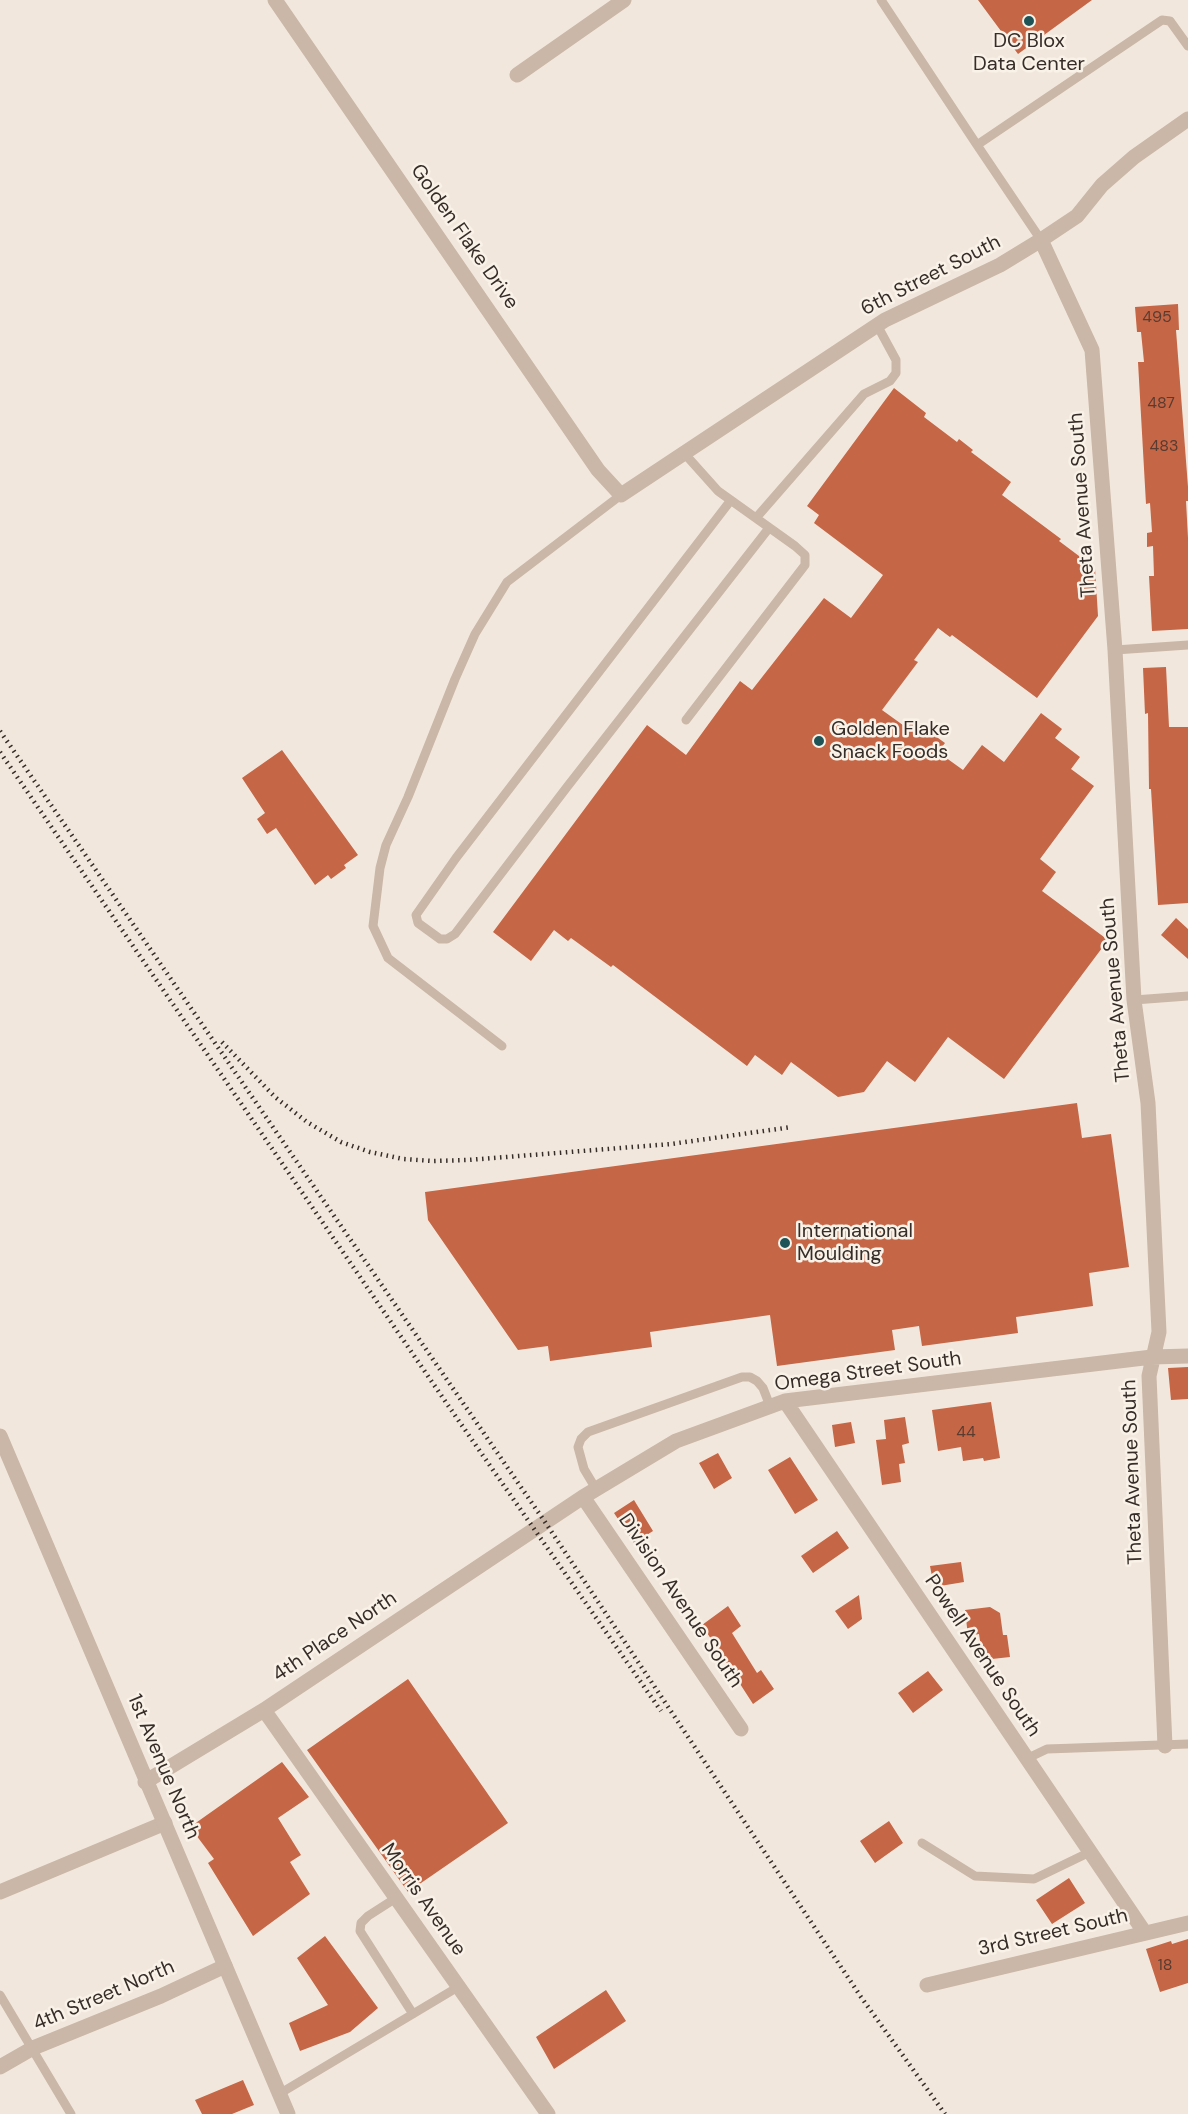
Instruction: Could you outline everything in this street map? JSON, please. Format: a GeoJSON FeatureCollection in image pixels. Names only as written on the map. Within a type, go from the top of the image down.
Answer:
{"type":"FeatureCollection","features":[{"type":"Feature","properties":{"kind":"street","name":"Golden Flake Drive"},"geometry":{"type":"LineString","coordinates":[[275,0],[598,470],[621,495]]}},
{"type":"Feature","properties":{"kind":"street"},"geometry":{"type":"LineString","coordinates":[[518,75],[624,0]]}},
{"type":"Feature","properties":{"kind":"street","name":"6th Street South"},"geometry":{"type":"LineString","coordinates":[[621,495],[877,325],[1000,265],[1041,240],[1077,216],[1102,185],[1134,157],[1188,119]]}},
{"type":"Feature","properties":{"kind":"street","name":"Theta Avenue South"},"geometry":{"type":"LineString","coordinates":[[1041,240],[1092,350],[1115,650],[1134,1000],[1148,1103],[1159,1332],[1149,1376],[1165,1746]]}},
{"type":"Feature","properties":{"kind":"street","name":"Omega Street South"},"geometry":{"type":"LineString","coordinates":[[546,1522],[676,1441],[777,1404],[1152,1357],[1188,1356]]}},
{"type":"Feature","properties":{"kind":"street","name":"Powell Avenue South"},"geometry":{"type":"LineString","coordinates":[[777,1404],[1145,1933]]}},
{"type":"Feature","properties":{"kind":"street","name":"1st Avenue North"},"geometry":{"type":"LineString","coordinates":[[0,1439],[288,2114]]}},
{"type":"Feature","properties":{"kind":"street","name":"Division Avenue South"},"geometry":{"type":"LineString","coordinates":[[590,1493],[741,1729]]}},
{"type":"Feature","properties":{"kind":"street","name":"4th Place North"},"geometry":{"type":"LineString","coordinates":[[146,1782],[264,1710],[546,1522]]}},
{"type":"Feature","properties":{"kind":"street","name":"Morris Avenue"},"geometry":{"type":"LineString","coordinates":[[264,1710],[548,2114]]}},
{"type":"Feature","properties":{"kind":"street"},"geometry":{"type":"LineString","coordinates":[[0,1892],[165,1823]]}},
{"type":"Feature","properties":{"kind":"street","name":"3rd Street South"},"geometry":{"type":"LineString","coordinates":[[927,1985],[1188,1923]]}},
{"type":"Feature","properties":{"kind":"street","name":"4th Street North"},"geometry":{"type":"LineString","coordinates":[[0,2067],[33,2048],[161,1996],[225,1966]]}},
{"type":"Feature","properties":{"kind":"lane"},"geometry":{"type":"LineString","coordinates":[[881,0],[1041,240]]}},
{"type":"Feature","properties":{"kind":"lane"},"geometry":{"type":"LineString","coordinates":[[977,145],[1162,20],[1170,21],[1188,46]]}},
{"type":"Feature","properties":{"kind":"lane"},"geometry":{"type":"LineString","coordinates":[[756,518],[864,394],[890,381],[896,373],[896,360],[877,325]]}},
{"type":"Feature","properties":{"kind":"lane"},"geometry":{"type":"LineString","coordinates":[[684,453],[718,491],[805,555],[805,565],[686,720]]}},
{"type":"Feature","properties":{"kind":"lane"},"geometry":{"type":"LineString","coordinates":[[502,1046],[388,958],[373,926],[381,868],[386,845],[459,670],[475,634],[507,582],[621,495]]}},
{"type":"Feature","properties":{"kind":"lane"},"geometry":{"type":"LineString","coordinates":[[731,500],[456,858],[416,915],[418,923],[440,939],[447,939],[455,934],[769,528]]}},
{"type":"Feature","properties":{"kind":"lane"},"geometry":{"type":"LineString","coordinates":[[1115,650],[1188,645]]}},
{"type":"Feature","properties":{"kind":"lane"},"geometry":{"type":"LineString","coordinates":[[1134,1000],[1188,996]]}},
{"type":"Feature","properties":{"kind":"lane"},"geometry":{"type":"LineString","coordinates":[[590,1493],[578,1447],[581,1439],[588,1432],[742,1377],[750,1377],[757,1381],[777,1404]]}},
{"type":"Feature","properties":{"kind":"lane"},"geometry":{"type":"LineString","coordinates":[[1026,1759],[1047,1749],[1188,1744]]}},
{"type":"Feature","properties":{"kind":"lane"},"geometry":{"type":"LineString","coordinates":[[922,1843],[975,1876],[1034,1879],[1090,1852]]}},
{"type":"Feature","properties":{"kind":"lane"},"geometry":{"type":"LineString","coordinates":[[396,1898],[368,1916],[361,1923],[360,1931],[413,2014]]}},
{"type":"Feature","properties":{"kind":"lane"},"geometry":{"type":"LineString","coordinates":[[279,2094],[458,1987]]}},
{"type":"Feature","properties":{"kind":"lane"},"geometry":{"type":"LineString","coordinates":[[0,1995],[71,2114]]}},
{"type":"Feature","properties":{"kind":"building","name":"DC Blox Data Center"},"geometry":{"type":"Polygon","coordinates":[[[978,0],[1092,0],[1018,54],[978,0]]]}},
{"type":"Feature","properties":{"kind":"building"},"geometry":{"type":"Polygon","coordinates":[[[1178,304],[1179,330],[1176,330],[1188,487],[1188,501],[1186,501],[1188,629],[1152,631],[1149,576],[1154,576],[1153,546],[1147,547],[1147,533],[1152,532],[1150,503],[1146,504],[1138,362],[1144,362],[1141,332],[1137,332],[1135,307],[1178,304]]]}},
{"type":"Feature","properties":{"kind":"building","name":"Golden Flake Snack Foods"},"geometry":{"type":"Polygon","coordinates":[[[894,388],[926,413],[924,417],[957,442],[959,439],[973,450],[971,452],[1011,482],[1002,495],[1061,539],[1059,541],[1095,568],[1098,616],[1037,698],[952,635],[950,637],[938,628],[914,660],[918,662],[882,710],[907,728],[913,720],[945,743],[938,752],[963,770],[982,745],[1004,762],[1041,713],[1062,729],[1055,738],[1080,757],[1071,769],[1094,786],[1040,859],[1056,872],[1042,891],[1108,940],[1004,1079],[948,1037],[915,1082],[887,1061],[864,1092],[838,1097],[791,1062],[782,1075],[755,1055],[747,1066],[613,965],[611,967],[571,938],[568,941],[554,930],[531,961],[493,932],[647,725],[686,755],[740,681],[752,690],[824,598],[851,618],[883,575],[814,523],[819,515],[807,506],[894,388]]]}},
{"type":"Feature","properties":{"kind":"building"},"geometry":{"type":"Polygon","coordinates":[[[1166,667],[1169,727],[1188,727],[1188,903],[1158,905],[1151,789],[1149,789],[1148,713],[1145,714],[1143,668],[1166,667]]]}},
{"type":"Feature","properties":{"kind":"building"},"geometry":{"type":"Polygon","coordinates":[[[282,750],[358,855],[344,865],[346,868],[331,879],[328,875],[315,885],[276,828],[267,834],[257,819],[265,813],[242,778],[282,750]]]}},
{"type":"Feature","properties":{"kind":"building"},"geometry":{"type":"Polygon","coordinates":[[[1176,918],[1188,929],[1188,959],[1161,935],[1176,918]]]}},
{"type":"Feature","properties":{"kind":"building","name":"International Moulding"},"geometry":{"type":"Polygon","coordinates":[[[1077,1103],[1082,1138],[1111,1134],[1129,1267],[1089,1273],[1093,1306],[1016,1317],[1018,1333],[922,1346],[919,1326],[892,1330],[895,1350],[777,1366],[770,1315],[650,1332],[652,1347],[550,1361],[548,1346],[518,1350],[428,1220],[425,1192],[1077,1103]]]}},
{"type":"Feature","properties":{"kind":"building"},"geometry":{"type":"Polygon","coordinates":[[[1188,1367],[1188,1399],[1171,1400],[1168,1368],[1188,1367]]]}},
{"type":"Feature","properties":{"kind":"building"},"geometry":{"type":"Polygon","coordinates":[[[991,1402],[1000,1458],[963,1461],[961,1447],[938,1451],[932,1410],[991,1402]]]}},
{"type":"Feature","properties":{"kind":"building"},"geometry":{"type":"Polygon","coordinates":[[[905,1417],[909,1443],[902,1445],[905,1463],[899,1464],[901,1482],[882,1485],[876,1440],[886,1439],[884,1420],[905,1417]]]}},
{"type":"Feature","properties":{"kind":"building"},"geometry":{"type":"Polygon","coordinates":[[[851,1422],[855,1443],[835,1447],[832,1425],[851,1422]]]}},
{"type":"Feature","properties":{"kind":"building"},"geometry":{"type":"Polygon","coordinates":[[[718,1453],[732,1478],[714,1489],[699,1463],[718,1453]]]}},
{"type":"Feature","properties":{"kind":"building"},"geometry":{"type":"Polygon","coordinates":[[[790,1457],[818,1500],[795,1514],[768,1470],[790,1457]]]}},
{"type":"Feature","properties":{"kind":"building"},"geometry":{"type":"Polygon","coordinates":[[[634,1500],[653,1531],[634,1543],[614,1513],[634,1500]]]}},
{"type":"Feature","properties":{"kind":"building"},"geometry":{"type":"Polygon","coordinates":[[[837,1531],[849,1548],[813,1573],[801,1556],[837,1531]]]}},
{"type":"Feature","properties":{"kind":"building"},"geometry":{"type":"Polygon","coordinates":[[[961,1562],[964,1582],[934,1587],[930,1566],[961,1562]]]}},
{"type":"Feature","properties":{"kind":"building"},"geometry":{"type":"Polygon","coordinates":[[[859,1595],[862,1619],[848,1629],[835,1611],[859,1595]]]}},
{"type":"Feature","properties":{"kind":"building"},"geometry":{"type":"Polygon","coordinates":[[[728,1606],[741,1626],[732,1633],[757,1673],[761,1670],[774,1689],[753,1704],[702,1625],[728,1606]]]}},
{"type":"Feature","properties":{"kind":"building"},"geometry":{"type":"Polygon","coordinates":[[[990,1607],[1000,1613],[1003,1635],[1007,1635],[1010,1657],[983,1660],[979,1634],[968,1636],[965,1610],[990,1607]]]}},
{"type":"Feature","properties":{"kind":"building"},"geometry":{"type":"Polygon","coordinates":[[[928,1671],[943,1690],[913,1713],[898,1693],[928,1671]]]}},
{"type":"Feature","properties":{"kind":"building"},"geometry":{"type":"Polygon","coordinates":[[[408,1679],[508,1823],[408,1892],[307,1750],[408,1679]]]}},
{"type":"Feature","properties":{"kind":"building"},"geometry":{"type":"Polygon","coordinates":[[[282,1762],[309,1797],[278,1818],[301,1855],[290,1862],[310,1894],[253,1936],[208,1863],[214,1859],[190,1827],[282,1762]]]}},
{"type":"Feature","properties":{"kind":"building"},"geometry":{"type":"Polygon","coordinates":[[[889,1821],[903,1843],[875,1863],[860,1841],[889,1821]]]}},
{"type":"Feature","properties":{"kind":"building"},"geometry":{"type":"Polygon","coordinates":[[[1069,1878],[1085,1903],[1052,1924],[1036,1900],[1069,1878]]]}},
{"type":"Feature","properties":{"kind":"building"},"geometry":{"type":"Polygon","coordinates":[[[325,1936],[378,2008],[350,2032],[300,2051],[289,2023],[328,2005],[297,1958],[325,1936]]]}},
{"type":"Feature","properties":{"kind":"building"},"geometry":{"type":"Polygon","coordinates":[[[1188,1939],[1188,1983],[1160,1992],[1146,1949],[1171,1941],[1172,1944],[1188,1939]]]}},
{"type":"Feature","properties":{"kind":"building"},"geometry":{"type":"Polygon","coordinates":[[[606,1990],[626,2021],[554,2069],[536,2037],[606,1990]]]}},
{"type":"Feature","properties":{"kind":"building"},"geometry":{"type":"Polygon","coordinates":[[[243,2080],[254,2105],[232,2114],[202,2114],[195,2100],[243,2080]]]}},
{"type":"Feature","properties":{"kind":"railway"},"geometry":{"type":"LineString","coordinates":[[0,731],[545,1522],[861,1997],[945,2114]]}},
{"type":"Feature","properties":{"kind":"railway"},"geometry":{"type":"LineString","coordinates":[[0,752],[454,1414],[661,1711]]}},
{"type":"Feature","properties":{"kind":"railway"},"geometry":{"type":"LineString","coordinates":[[222,1042],[275,1097],[307,1122],[341,1142],[370,1152],[403,1159],[468,1160],[671,1144],[792,1127]]}},
{"type":"Feature","properties":{"kind":"place","name":"DC Blox Data Center"},"geometry":{"type":"Point","coordinates":[1029,21]}},
{"type":"Feature","properties":{"kind":"place","name":"Golden Flake Snack Foods"},"geometry":{"type":"Point","coordinates":[819,741]}},
{"type":"Feature","properties":{"kind":"place","name":"International Moulding"},"geometry":{"type":"Point","coordinates":[785,1243]}}]}
